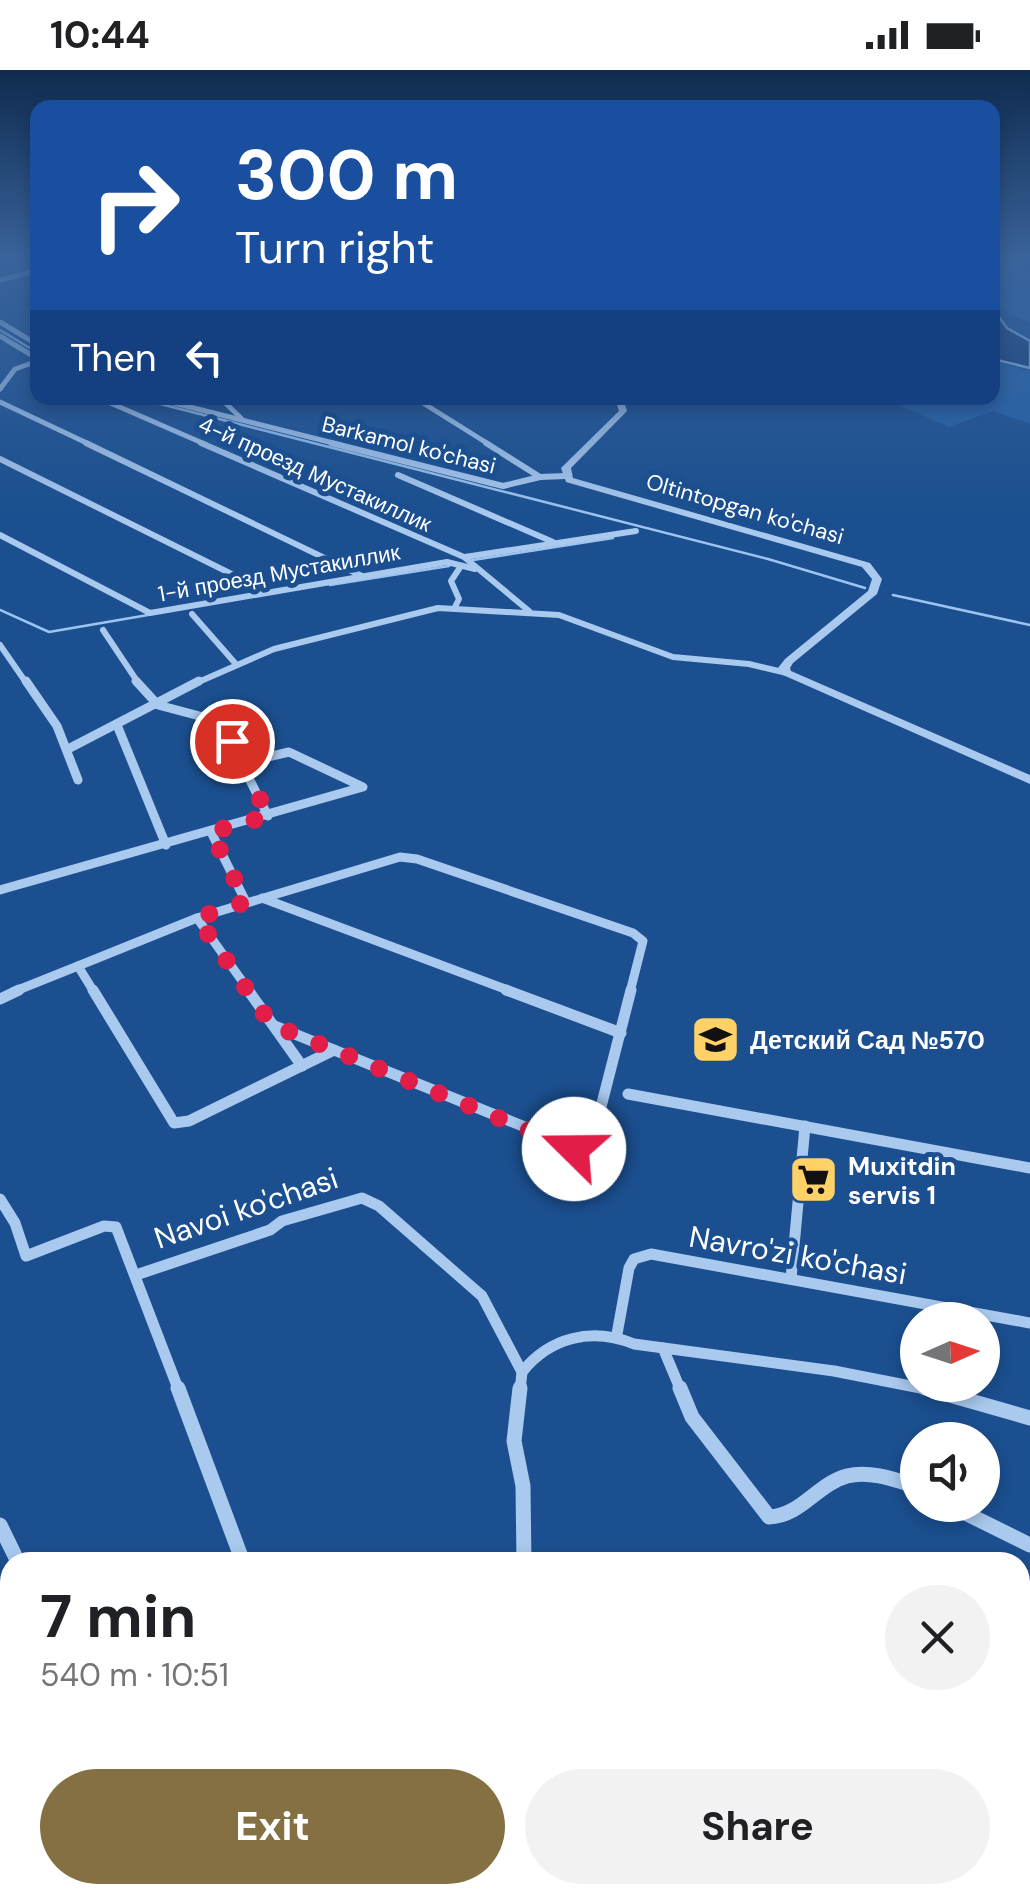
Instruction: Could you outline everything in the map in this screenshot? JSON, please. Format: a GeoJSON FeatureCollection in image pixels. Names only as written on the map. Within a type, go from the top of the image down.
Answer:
{"type":"FeatureCollection","features":[{"type":"Feature","properties":{"kind":"street"},"geometry":{"type":"LineString","coordinates":[[4,368],[30,364]]}},
{"type":"Feature","properties":{"kind":"street"},"geometry":{"type":"LineString","coordinates":[[0,389],[14,368]]}},
{"type":"Feature","properties":{"kind":"street"},"geometry":{"type":"LineString","coordinates":[[0,402],[364,577]]}},
{"type":"Feature","properties":{"kind":"street","name":"4-й проезд Мустакиллик"},"geometry":{"type":"LineString","coordinates":[[114,405],[461,559]]}},
{"type":"Feature","properties":{"kind":"street","name":"Barkamol ko'chasi"},"geometry":{"type":"LineString","coordinates":[[182,405],[503,486],[565,476]]}},
{"type":"Feature","properties":{"kind":"street"},"geometry":{"type":"LineString","coordinates":[[227,405],[242,420]]}},
{"type":"Feature","properties":{"kind":"street","name":"Barkamol ko'chasi"},"geometry":{"type":"LineString","coordinates":[[427,405],[540,477]]}},
{"type":"Feature","properties":{"kind":"street"},"geometry":{"type":"LineString","coordinates":[[565,476],[566,468],[623,411],[624,405]]}},
{"type":"Feature","properties":{"kind":"street"},"geometry":{"type":"LineString","coordinates":[[0,459],[269,592]]}},
{"type":"Feature","properties":{"kind":"street"},"geometry":{"type":"LineString","coordinates":[[398,474],[554,542]]}},
{"type":"Feature","properties":{"kind":"street","name":"Oltintopgan ko'chasi"},"geometry":{"type":"LineString","coordinates":[[565,476],[856,560],[874,571],[874,592],[789,661],[784,668],[787,673]]}},
{"type":"Feature","properties":{"kind":"street"},"geometry":{"type":"LineString","coordinates":[[461,559],[636,530]]}},
{"type":"Feature","properties":{"kind":"street","name":"1-й проезд Мустакиллик"},"geometry":{"type":"LineString","coordinates":[[0,535],[150,613],[461,559]]}},
{"type":"Feature","properties":{"kind":"street"},"geometry":{"type":"LineString","coordinates":[[461,559],[532,612]]}},
{"type":"Feature","properties":{"kind":"street"},"geometry":{"type":"LineString","coordinates":[[455,607],[459,598],[451,581],[461,559]]}},
{"type":"Feature","properties":{"kind":"street"},"geometry":{"type":"LineString","coordinates":[[68,749],[235,663],[421,610],[455,607],[575,619],[674,657],[750,664],[787,673],[1030,780]]}},
{"type":"Feature","properties":{"kind":"street"},"geometry":{"type":"LineString","coordinates":[[192,614],[235,663]]}},
{"type":"Feature","properties":{"kind":"street"},"geometry":{"type":"LineString","coordinates":[[103,630],[136,681],[158,705],[217,723],[268,816]]}},
{"type":"Feature","properties":{"kind":"street"},"geometry":{"type":"LineString","coordinates":[[0,646],[14,670],[46,708],[68,749],[78,780]]}},
{"type":"Feature","properties":{"kind":"street"},"geometry":{"type":"LineString","coordinates":[[0,675],[14,670]]}},
{"type":"Feature","properties":{"kind":"street"},"geometry":{"type":"LineString","coordinates":[[117,725],[166,845]]}},
{"type":"Feature","properties":{"kind":"street"},"geometry":{"type":"LineString","coordinates":[[0,890],[363,787],[289,752],[242,763]]}},
{"type":"Feature","properties":{"kind":"street"},"geometry":{"type":"LineString","coordinates":[[211,832],[246,902]]}},
{"type":"Feature","properties":{"kind":"street"},"geometry":{"type":"LineString","coordinates":[[0,999],[197,918],[409,857],[633,933],[643,941],[592,1142],[582,1150],[271,1024]]}},
{"type":"Feature","properties":{"kind":"street"},"geometry":{"type":"LineString","coordinates":[[261,898],[621,1033]]}},
{"type":"Feature","properties":{"kind":"street"},"geometry":{"type":"LineString","coordinates":[[197,918],[302,1066]]}},
{"type":"Feature","properties":{"kind":"street"},"geometry":{"type":"LineString","coordinates":[[78,966],[174,1123],[189,1121],[334,1050]]}},
{"type":"Feature","properties":{"kind":"street"},"geometry":{"type":"LineString","coordinates":[[628,1094],[1030,1168]]}},
{"type":"Feature","properties":{"kind":"street"},"geometry":{"type":"LineString","coordinates":[[791,1280],[805,1126]]}},
{"type":"Feature","properties":{"kind":"street","name":"Navoi ko'chasi"},"geometry":{"type":"LineString","coordinates":[[136,1275],[270,1230],[282,1220],[362,1198],[378,1206],[482,1296],[522,1372]]}},
{"type":"Feature","properties":{"kind":"street"},"geometry":{"type":"LineString","coordinates":[[0,1199],[14,1222],[26,1256],[111,1225],[120,1232],[239,1552]]}},
{"type":"Feature","properties":{"kind":"street","name":"Navro'zi ko'chasi"},"geometry":{"type":"LineString","coordinates":[[617,1334],[629,1268],[642,1255],[1030,1323]]}},
{"type":"Feature","properties":{"kind":"street"},"geometry":{"type":"LineString","coordinates":[[524,1552],[523,1486],[514,1441],[522,1372],[533,1354],[589,1334],[617,1334],[634,1344],[816,1368],[970,1396],[1030,1418]]}},
{"type":"Feature","properties":{"kind":"street"},"geometry":{"type":"LineString","coordinates":[[662,1348],[692,1418],[768,1517],[783,1516],[832,1481],[848,1475],[873,1474],[900,1482]]}},
{"type":"Feature","properties":{"kind":"street"},"geometry":{"type":"LineString","coordinates":[[984,1522],[1030,1544]]}},
{"type":"Feature","properties":{"kind":"street"},"geometry":{"type":"LineString","coordinates":[[0,1525],[13,1552]]}},
{"type":"Feature","properties":{"kind":"shaded area"},"geometry":{"type":"Polygon","coordinates":[[[1000,345],[1030,345],[1030,368],[1000,361],[1000,345]]]}},
{"type":"Feature","properties":{"kind":"shaded area"},"geometry":{"type":"Polygon","coordinates":[[[1000,363],[1030,371],[1030,424],[993,411],[949,427],[899,405],[1000,405],[1000,363]]]}},
{"type":"Feature","properties":{"kind":"waterway"},"geometry":{"type":"LineString","coordinates":[[24,345],[30,348]]}},
{"type":"Feature","properties":{"kind":"waterway"},"geometry":{"type":"LineString","coordinates":[[164,405],[768,559],[865,588]]}},
{"type":"Feature","properties":{"kind":"waterway"},"geometry":{"type":"LineString","coordinates":[[473,560],[613,538]]}},
{"type":"Feature","properties":{"kind":"waterway"},"geometry":{"type":"LineString","coordinates":[[330,585],[449,566]]}},
{"type":"Feature","properties":{"kind":"waterway"},"geometry":{"type":"LineString","coordinates":[[893,595],[1030,625]]}},
{"type":"Feature","properties":{"kind":"waterway"},"geometry":{"type":"LineString","coordinates":[[0,610],[49,632],[148,615]]}},
{"type":"Feature","properties":{"kind":"place","name":"Детский Сад №570"},"geometry":{"type":"Point","coordinates":[715,1040]}},
{"type":"Feature","properties":{"kind":"place","name":"Muxitdin servis 1"},"geometry":{"type":"Point","coordinates":[813,1180]}},
{"type":"Feature","properties":{"kind":"route"},"geometry":{"type":"LineString","coordinates":[[232,741],[268,816],[211,832],[246,902],[197,918],[271,1024],[574,1149]]}}]}
